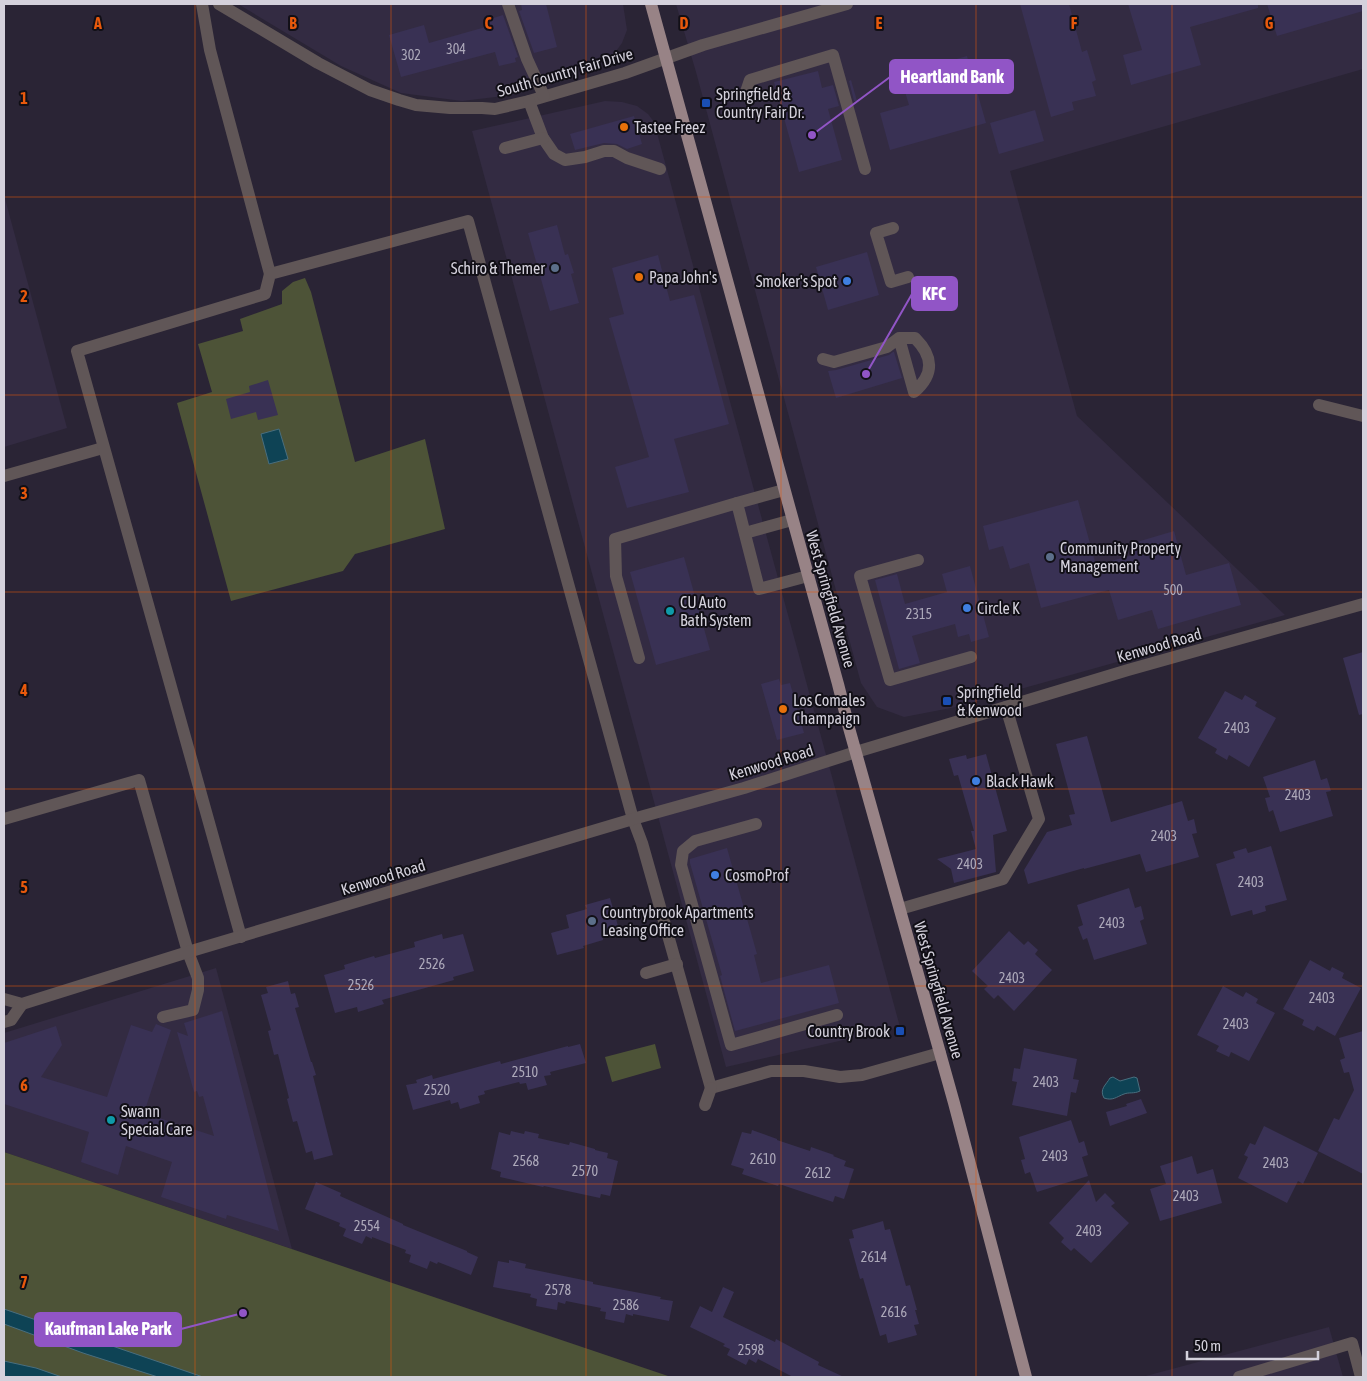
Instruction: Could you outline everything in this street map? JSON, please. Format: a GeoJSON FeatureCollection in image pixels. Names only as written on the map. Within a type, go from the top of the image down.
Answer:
{"type":"FeatureCollection","features":[{"type":"Feature","properties":{"kind":"main road","name":"West Springfield Avenue"},"geometry":{"type":"LineString","coordinates":[[651,4],[940,1053],[1026,1377]]}},
{"type":"Feature","properties":{"kind":"street"},"geometry":{"type":"LineString","coordinates":[[202,4],[210,50],[270,274],[265,294],[77,352],[241,937]]}},
{"type":"Feature","properties":{"kind":"street","name":"South Country Fair Drive"},"geometry":{"type":"LineString","coordinates":[[218,4],[236,9],[318,63],[370,90],[416,105],[495,109],[625,73],[703,45],[847,4]]}},
{"type":"Feature","properties":{"kind":"street"},"geometry":{"type":"LineString","coordinates":[[508,4],[526,59],[544,96]]}},
{"type":"Feature","properties":{"kind":"street"},"geometry":{"type":"LineString","coordinates":[[745,95],[750,80],[833,55],[865,169]]}},
{"type":"Feature","properties":{"kind":"street"},"geometry":{"type":"LineString","coordinates":[[529,101],[543,138],[554,154],[565,160],[604,151],[614,151],[627,158],[660,169]]}},
{"type":"Feature","properties":{"kind":"street"},"geometry":{"type":"LineString","coordinates":[[505,148],[543,138]]}},
{"type":"Feature","properties":{"kind":"street"},"geometry":{"type":"LineString","coordinates":[[270,274],[468,220],[633,819],[642,842],[712,1088],[705,1104]]}},
{"type":"Feature","properties":{"kind":"street"},"geometry":{"type":"LineString","coordinates":[[892,228],[876,233],[891,282],[908,277]]}},
{"type":"Feature","properties":{"kind":"street"},"geometry":{"type":"LineString","coordinates":[[824,358],[834,362],[887,346],[899,338],[915,338],[928,356],[930,368],[927,379],[914,392],[899,338]]}},
{"type":"Feature","properties":{"kind":"street"},"geometry":{"type":"LineString","coordinates":[[1319,405],[1363,416]]}},
{"type":"Feature","properties":{"kind":"street"},"geometry":{"type":"LineString","coordinates":[[4,476],[103,448]]}},
{"type":"Feature","properties":{"kind":"street"},"geometry":{"type":"LineString","coordinates":[[639,658],[616,576],[615,539],[784,490]]}},
{"type":"Feature","properties":{"kind":"street"},"geometry":{"type":"LineString","coordinates":[[737,503],[759,589],[808,576]]}},
{"type":"Feature","properties":{"kind":"street"},"geometry":{"type":"LineString","coordinates":[[745,533],[792,520]]}},
{"type":"Feature","properties":{"kind":"street"},"geometry":{"type":"LineString","coordinates":[[918,560],[860,576],[890,680],[971,657]]}},
{"type":"Feature","properties":{"kind":"street","name":"Kenwood Road"},"geometry":{"type":"LineString","coordinates":[[22,1004],[188,952],[633,819],[744,788],[856,752],[1128,670],[1363,604]]}},
{"type":"Feature","properties":{"kind":"street"},"geometry":{"type":"LineString","coordinates":[[900,909],[1003,879],[1039,819],[1006,707]]}},
{"type":"Feature","properties":{"kind":"street"},"geometry":{"type":"LineString","coordinates":[[4,819],[139,780],[188,952],[198,978],[198,990],[193,1010],[163,1017]]}},
{"type":"Feature","properties":{"kind":"street"},"geometry":{"type":"LineString","coordinates":[[756,824],[695,842],[684,851],[681,865],[732,1045],[837,1015]]}},
{"type":"Feature","properties":{"kind":"street"},"geometry":{"type":"LineString","coordinates":[[646,973],[677,964]]}},
{"type":"Feature","properties":{"kind":"street"},"geometry":{"type":"LineString","coordinates":[[4,999],[22,1004],[11,1020],[4,1022]]}},
{"type":"Feature","properties":{"kind":"street"},"geometry":{"type":"LineString","coordinates":[[712,1088],[771,1071],[804,1070],[840,1077],[862,1075],[940,1053]]}},
{"type":"Feature","properties":{"kind":"street"},"geometry":{"type":"LineString","coordinates":[[1239,1377],[1357,1342],[1361,1377]]}},
{"type":"Feature","properties":{"kind":"shaded area"},"geometry":{"type":"Polygon","coordinates":[[[238,4],[623,4],[627,30],[622,43],[614,54],[602,60],[512,95],[462,101],[401,93],[341,66],[238,4]]]}},
{"type":"Feature","properties":{"kind":"shaded area"},"geometry":{"type":"Polygon","coordinates":[[[676,4],[1363,4],[1363,69],[1010,171],[1077,416],[1285,615],[956,707],[904,717],[877,707],[861,683],[676,4]]]}},
{"type":"Feature","properties":{"kind":"shaded area"},"geometry":{"type":"Polygon","coordinates":[[[605,101],[622,102],[637,106],[648,114],[654,122],[900,1027],[726,1067],[472,131],[605,101]]]}},
{"type":"Feature","properties":{"kind":"shaded area"},"geometry":{"type":"Polygon","coordinates":[[[4,195],[67,428],[4,447],[4,195]]]}},
{"type":"Feature","properties":{"kind":"shaded area"},"geometry":{"type":"Polygon","coordinates":[[[216,968],[292,1249],[4,1152],[4,1033],[216,968]]]}},
{"type":"Feature","properties":{"kind":"shaded area"},"geometry":{"type":"Polygon","coordinates":[[[1329,1327],[1343,1377],[1142,1377],[1329,1327]]]}},
{"type":"Feature","properties":{"kind":"green space"},"geometry":{"type":"Polygon","coordinates":[[[305,278],[311,292],[355,462],[425,439],[445,529],[355,554],[343,571],[231,601],[177,403],[212,392],[198,344],[243,331],[240,319],[282,304],[282,291],[293,282],[305,278]]]}},
{"type":"Feature","properties":{"kind":"green space"},"geometry":{"type":"Polygon","coordinates":[[[655,1044],[661,1068],[612,1082],[605,1057],[655,1044]]]}},
{"type":"Feature","properties":{"kind":"green space"},"geometry":{"type":"Polygon","coordinates":[[[4,1152],[671,1377],[4,1377],[4,1152]]]}},
{"type":"Feature","properties":{"kind":"water"},"geometry":{"type":"Polygon","coordinates":[[[279,429],[288,459],[269,464],[261,434],[279,429]]]}},
{"type":"Feature","properties":{"kind":"water"},"geometry":{"type":"Polygon","coordinates":[[[1113,1077],[1120,1081],[1134,1077],[1137,1078],[1140,1091],[1126,1093],[1112,1099],[1104,1098],[1102,1092],[1104,1087],[1110,1078],[1113,1077]]]}},
{"type":"Feature","properties":{"kind":"water"},"geometry":{"type":"Polygon","coordinates":[[[4,1309],[203,1377],[158,1377],[83,1353],[4,1324],[4,1309]]]}},
{"type":"Feature","properties":{"kind":"water"},"geometry":{"type":"Polygon","coordinates":[[[4,1361],[36,1368],[62,1377],[4,1377],[4,1361]]]}},
{"type":"Feature","properties":{"kind":"building"},"geometry":{"type":"Polygon","coordinates":[[[521,4],[546,4],[557,47],[534,53],[519,11],[522,10],[521,4]]]}},
{"type":"Feature","properties":{"kind":"building"},"geometry":{"type":"Polygon","coordinates":[[[1020,4],[1069,4],[1082,52],[1087,50],[1096,80],[1092,82],[1096,96],[1072,102],[1074,110],[1051,117],[1020,4]]]}},
{"type":"Feature","properties":{"kind":"building"},"geometry":{"type":"Polygon","coordinates":[[[1128,4],[1258,4],[1258,8],[1190,27],[1201,65],[1131,85],[1123,55],[1142,50],[1128,4]]]}},
{"type":"Feature","properties":{"kind":"building"},"geometry":{"type":"Polygon","coordinates":[[[1267,4],[1363,4],[1363,11],[1277,36],[1267,4]]]}},
{"type":"Feature","properties":{"kind":"building"},"geometry":{"type":"Polygon","coordinates":[[[503,15],[518,57],[515,58],[516,62],[499,66],[495,52],[401,77],[389,35],[424,25],[429,43],[489,26],[487,20],[503,15]]]}},
{"type":"Feature","properties":{"kind":"building"},"geometry":{"type":"Polygon","coordinates":[[[967,56],[986,123],[890,150],[880,113],[909,105],[900,75],[967,56]]]}},
{"type":"Feature","properties":{"kind":"building"},"geometry":{"type":"Polygon","coordinates":[[[818,71],[822,88],[833,85],[839,106],[828,109],[842,160],[799,172],[774,82],[818,71]]]}},
{"type":"Feature","properties":{"kind":"building"},"geometry":{"type":"Polygon","coordinates":[[[851,80],[857,101],[854,101],[849,81],[851,80]]]}},
{"type":"Feature","properties":{"kind":"building"},"geometry":{"type":"Polygon","coordinates":[[[1035,110],[1044,141],[999,154],[990,123],[1035,110]]]}},
{"type":"Feature","properties":{"kind":"building"},"geometry":{"type":"Polygon","coordinates":[[[634,116],[642,144],[627,149],[617,144],[604,143],[575,150],[570,134],[634,116]]]}},
{"type":"Feature","properties":{"kind":"building","name":"Schiro & Themer"},"geometry":{"type":"Polygon","coordinates":[[[557,225],[565,255],[568,254],[574,273],[571,274],[579,303],[550,311],[528,233],[557,225]]]}},
{"type":"Feature","properties":{"kind":"building","name":"Smoker's Spot"},"geometry":{"type":"Polygon","coordinates":[[[867,252],[879,295],[828,310],[816,267],[867,252]]]}},
{"type":"Feature","properties":{"kind":"building"},"geometry":{"type":"Polygon","coordinates":[[[658,255],[670,301],[694,295],[729,424],[674,439],[689,492],[627,508],[615,467],[649,457],[609,318],[624,314],[612,268],[658,255]]]}},
{"type":"Feature","properties":{"kind":"building"},"geometry":{"type":"Polygon","coordinates":[[[893,352],[902,378],[836,398],[828,371],[889,355],[893,352]]]}},
{"type":"Feature","properties":{"kind":"building"},"geometry":{"type":"Polygon","coordinates":[[[268,380],[278,415],[258,420],[256,412],[231,419],[226,399],[250,392],[249,386],[268,380]]]}},
{"type":"Feature","properties":{"kind":"building"},"geometry":{"type":"Polygon","coordinates":[[[1078,500],[1096,565],[1133,555],[1130,544],[1174,531],[1186,575],[1229,563],[1241,605],[1158,629],[1152,610],[1118,620],[1109,590],[1041,608],[1029,563],[1010,569],[1003,546],[989,550],[983,526],[1078,500]]]}},
{"type":"Feature","properties":{"kind":"building","name":"CU Auto Bath System"},"geometry":{"type":"Polygon","coordinates":[[[684,557],[710,650],[656,665],[630,572],[684,557]]]}},
{"type":"Feature","properties":{"kind":"building","name":"Circle K"},"geometry":{"type":"Polygon","coordinates":[[[970,566],[989,637],[971,642],[969,634],[958,637],[955,624],[912,636],[920,663],[899,669],[875,580],[897,574],[905,604],[947,592],[942,574],[970,566]]]}},
{"type":"Feature","properties":{"kind":"building"},"geometry":{"type":"Polygon","coordinates":[[[1363,652],[1363,714],[1359,715],[1343,658],[1363,652]]]}},
{"type":"Feature","properties":{"kind":"building","name":"Los Comales Champaign"},"geometry":{"type":"Polygon","coordinates":[[[779,679],[781,685],[790,683],[804,733],[777,740],[761,684],[779,679]]]}},
{"type":"Feature","properties":{"kind":"building"},"geometry":{"type":"Polygon","coordinates":[[[1225,691],[1242,700],[1245,695],[1257,702],[1255,706],[1276,718],[1249,767],[1229,755],[1227,760],[1215,753],[1217,749],[1198,738],[1225,691]]]}},
{"type":"Feature","properties":{"kind":"building"},"geometry":{"type":"Polygon","coordinates":[[[1087,736],[1111,822],[1182,801],[1188,821],[1194,819],[1197,833],[1192,834],[1199,857],[1146,872],[1140,854],[1028,884],[1024,870],[1047,832],[1072,825],[1069,815],[1075,814],[1056,744],[1087,736]]]}},
{"type":"Feature","properties":{"kind":"building"},"geometry":{"type":"Polygon","coordinates":[[[986,754],[1007,831],[993,835],[996,872],[954,883],[951,869],[937,859],[976,849],[971,831],[974,831],[958,775],[954,776],[949,759],[966,755],[967,759],[986,754]]]}},
{"type":"Feature","properties":{"kind":"building"},"geometry":{"type":"Polygon","coordinates":[[[1315,760],[1321,780],[1327,778],[1331,791],[1326,792],[1333,816],[1280,832],[1273,810],[1269,812],[1265,798],[1270,797],[1263,777],[1315,760]]]}},
{"type":"Feature","properties":{"kind":"building"},"geometry":{"type":"Polygon","coordinates":[[[1271,846],[1287,900],[1265,906],[1266,911],[1253,915],[1252,910],[1231,916],[1216,864],[1235,858],[1233,852],[1246,848],[1248,853],[1271,846]]]}},
{"type":"Feature","properties":{"kind":"building"},"geometry":{"type":"Polygon","coordinates":[[[727,848],[757,954],[754,955],[761,983],[829,965],[839,1003],[735,1031],[720,976],[722,975],[690,863],[690,859],[727,848]]]}},
{"type":"Feature","properties":{"kind":"building"},"geometry":{"type":"Polygon","coordinates":[[[1129,888],[1135,908],[1141,906],[1144,919],[1140,921],[1147,944],[1094,960],[1087,938],[1083,940],[1078,927],[1083,925],[1077,905],[1129,888]]]}},
{"type":"Feature","properties":{"kind":"building","name":"Countrybrook Apartments Leasing Office"},"geometry":{"type":"Polygon","coordinates":[[[610,898],[620,933],[583,946],[584,948],[557,955],[551,933],[569,928],[566,915],[587,909],[585,905],[610,898]]]}},
{"type":"Feature","properties":{"kind":"building"},"geometry":{"type":"Polygon","coordinates":[[[1009,931],[1024,945],[1028,941],[1038,950],[1035,954],[1052,970],[1014,1011],[998,995],[994,999],[984,989],[988,986],[972,971],[1009,931]]]}},
{"type":"Feature","properties":{"kind":"building"},"geometry":{"type":"Polygon","coordinates":[[[442,934],[443,939],[463,934],[474,971],[453,977],[454,980],[382,1000],[384,1004],[358,1012],[357,1007],[335,1013],[324,975],[345,969],[344,965],[415,947],[414,942],[442,934]]]}},
{"type":"Feature","properties":{"kind":"building"},"geometry":{"type":"Polygon","coordinates":[[[1310,960],[1330,971],[1332,967],[1344,973],[1342,978],[1361,988],[1335,1036],[1317,1026],[1314,1031],[1302,1025],[1304,1020],[1283,1009],[1310,960]]]}},
{"type":"Feature","properties":{"kind":"building"},"geometry":{"type":"Polygon","coordinates":[[[288,981],[291,994],[295,993],[299,1007],[295,1008],[316,1075],[313,1076],[333,1155],[314,1160],[312,1151],[306,1153],[297,1121],[293,1122],[278,1054],[274,1055],[268,1031],[271,1030],[261,995],[268,993],[266,987],[288,981]]]}},
{"type":"Feature","properties":{"kind":"building"},"geometry":{"type":"Polygon","coordinates":[[[1223,986],[1243,997],[1246,992],[1258,999],[1256,1003],[1275,1013],[1249,1061],[1231,1052],[1229,1057],[1216,1051],[1219,1046],[1197,1035],[1223,986]]]}},
{"type":"Feature","properties":{"kind":"building","name":"Swann Special Care"},"geometry":{"type":"Polygon","coordinates":[[[222,1011],[279,1231],[227,1215],[226,1219],[161,1197],[172,1162],[126,1146],[118,1175],[81,1162],[89,1132],[4,1104],[4,1043],[56,1026],[62,1045],[41,1077],[107,1097],[131,1025],[152,1032],[156,1024],[171,1030],[144,1113],[214,1136],[203,1096],[199,1097],[197,1091],[194,1092],[177,1032],[188,1036],[184,1023],[222,1011]]]}},
{"type":"Feature","properties":{"kind":"building"},"geometry":{"type":"Polygon","coordinates":[[[1363,1031],[1363,1174],[1318,1151],[1334,1118],[1339,1120],[1354,1090],[1349,1072],[1344,1073],[1340,1060],[1345,1058],[1339,1038],[1363,1031]]]}},
{"type":"Feature","properties":{"kind":"building"},"geometry":{"type":"Polygon","coordinates":[[[580,1044],[586,1063],[550,1072],[551,1075],[544,1076],[547,1085],[528,1090],[526,1083],[520,1084],[519,1082],[484,1091],[485,1094],[478,1096],[480,1103],[460,1109],[458,1102],[451,1104],[450,1100],[413,1110],[406,1085],[417,1083],[416,1080],[432,1075],[433,1079],[500,1061],[501,1064],[580,1044]]]}},
{"type":"Feature","properties":{"kind":"building"},"geometry":{"type":"Polygon","coordinates":[[[1024,1048],[1077,1059],[1073,1079],[1079,1080],[1076,1093],[1071,1092],[1067,1116],[1012,1105],[1017,1082],[1012,1081],[1014,1068],[1020,1069],[1024,1048]]]}},
{"type":"Feature","properties":{"kind":"building"},"geometry":{"type":"Polygon","coordinates":[[[1141,1099],[1147,1113],[1110,1126],[1106,1112],[1127,1106],[1126,1104],[1141,1099]]]}},
{"type":"Feature","properties":{"kind":"building"},"geometry":{"type":"Polygon","coordinates":[[[1071,1120],[1079,1143],[1084,1141],[1088,1155],[1082,1157],[1088,1176],[1037,1192],[1030,1172],[1025,1174],[1021,1160],[1025,1159],[1019,1137],[1071,1120]]]}},
{"type":"Feature","properties":{"kind":"building"},"geometry":{"type":"Polygon","coordinates":[[[1264,1126],[1318,1153],[1303,1184],[1298,1181],[1287,1203],[1238,1178],[1248,1157],[1244,1155],[1250,1143],[1255,1145],[1264,1126]]]}},
{"type":"Feature","properties":{"kind":"building"},"geometry":{"type":"Polygon","coordinates":[[[752,1130],[810,1151],[811,1147],[846,1161],[844,1166],[854,1169],[844,1199],[835,1196],[833,1202],[742,1174],[744,1169],[731,1165],[742,1132],[751,1134],[752,1130]]]}},
{"type":"Feature","properties":{"kind":"building"},"geometry":{"type":"Polygon","coordinates":[[[511,1131],[524,1134],[525,1131],[539,1134],[538,1138],[569,1145],[570,1142],[608,1153],[607,1158],[618,1161],[610,1196],[601,1194],[600,1198],[500,1177],[501,1172],[491,1169],[499,1132],[510,1135],[511,1131]]]}},
{"type":"Feature","properties":{"kind":"building"},"geometry":{"type":"Polygon","coordinates":[[[1192,1156],[1197,1174],[1213,1169],[1222,1203],[1160,1221],[1150,1189],[1166,1184],[1160,1166],[1192,1156]]]}},
{"type":"Feature","properties":{"kind":"building"},"geometry":{"type":"Polygon","coordinates":[[[1089,1180],[1096,1202],[1105,1193],[1115,1203],[1111,1206],[1129,1223],[1091,1263],[1074,1248],[1071,1251],[1061,1242],[1064,1238],[1049,1223],[1089,1180]]]}},
{"type":"Feature","properties":{"kind":"building"},"geometry":{"type":"Polygon","coordinates":[[[316,1182],[341,1193],[340,1196],[478,1257],[471,1275],[438,1262],[437,1264],[430,1261],[427,1269],[409,1262],[411,1255],[405,1253],[406,1250],[372,1237],[372,1239],[366,1236],[362,1244],[343,1236],[346,1229],[339,1226],[340,1223],[305,1209],[316,1182]]]}},
{"type":"Feature","properties":{"kind":"building"},"geometry":{"type":"Polygon","coordinates":[[[883,1221],[885,1230],[890,1229],[906,1286],[910,1285],[919,1324],[914,1325],[917,1335],[888,1343],[886,1334],[880,1336],[863,1278],[860,1279],[849,1239],[854,1238],[852,1230],[883,1221]]]}},
{"type":"Feature","properties":{"kind":"building"},"geometry":{"type":"Polygon","coordinates":[[[509,1260],[526,1264],[525,1268],[673,1301],[669,1321],[626,1314],[624,1323],[605,1319],[606,1312],[600,1311],[601,1308],[566,1301],[565,1304],[558,1302],[557,1310],[536,1306],[537,1299],[530,1297],[531,1294],[493,1287],[498,1261],[509,1263],[509,1260]]]}},
{"type":"Feature","properties":{"kind":"building"},"geometry":{"type":"Polygon","coordinates":[[[723,1287],[734,1292],[723,1317],[775,1342],[776,1339],[819,1362],[818,1365],[844,1377],[793,1377],[758,1359],[756,1363],[749,1359],[746,1365],[727,1355],[730,1349],[723,1346],[725,1344],[690,1327],[700,1306],[712,1312],[723,1287]]]}},
{"type":"Feature","properties":{"kind":"place","name":"Springfield & Country Fair Dr."},"geometry":{"type":"Point","coordinates":[706,103]}},
{"type":"Feature","properties":{"kind":"place","name":"Tastee Freez"},"geometry":{"type":"Point","coordinates":[624,127]}},
{"type":"Feature","properties":{"kind":"place","name":"Heartland Bank"},"geometry":{"type":"Point","coordinates":[812,135]}},
{"type":"Feature","properties":{"kind":"place","name":"Schiro & Themer"},"geometry":{"type":"Point","coordinates":[555,268]}},
{"type":"Feature","properties":{"kind":"place","name":"Papa John's"},"geometry":{"type":"Point","coordinates":[639,277]}},
{"type":"Feature","properties":{"kind":"place","name":"Smoker's Spot"},"geometry":{"type":"Point","coordinates":[847,281]}},
{"type":"Feature","properties":{"kind":"place","name":"KFC"},"geometry":{"type":"Point","coordinates":[866,374]}},
{"type":"Feature","properties":{"kind":"place","name":"Community Property Management"},"geometry":{"type":"Point","coordinates":[1050,557]}},
{"type":"Feature","properties":{"kind":"place","name":"Circle K"},"geometry":{"type":"Point","coordinates":[967,608]}},
{"type":"Feature","properties":{"kind":"place","name":"CU Auto Bath System"},"geometry":{"type":"Point","coordinates":[670,611]}},
{"type":"Feature","properties":{"kind":"place","name":"Springfield & Kenwood"},"geometry":{"type":"Point","coordinates":[947,701]}},
{"type":"Feature","properties":{"kind":"place","name":"Los Comales Champaign"},"geometry":{"type":"Point","coordinates":[783,709]}},
{"type":"Feature","properties":{"kind":"place","name":"Black Hawk"},"geometry":{"type":"Point","coordinates":[976,781]}},
{"type":"Feature","properties":{"kind":"place","name":"CosmoProf"},"geometry":{"type":"Point","coordinates":[715,875]}},
{"type":"Feature","properties":{"kind":"place","name":"Countrybrook Apartments Leasing Office"},"geometry":{"type":"Point","coordinates":[592,921]}},
{"type":"Feature","properties":{"kind":"place","name":"Country Brook"},"geometry":{"type":"Point","coordinates":[900,1031]}},
{"type":"Feature","properties":{"kind":"place","name":"Swann Special Care"},"geometry":{"type":"Point","coordinates":[111,1120]}},
{"type":"Feature","properties":{"kind":"place","name":"Kaufman Lake Park"},"geometry":{"type":"Point","coordinates":[243,1313]}}]}
